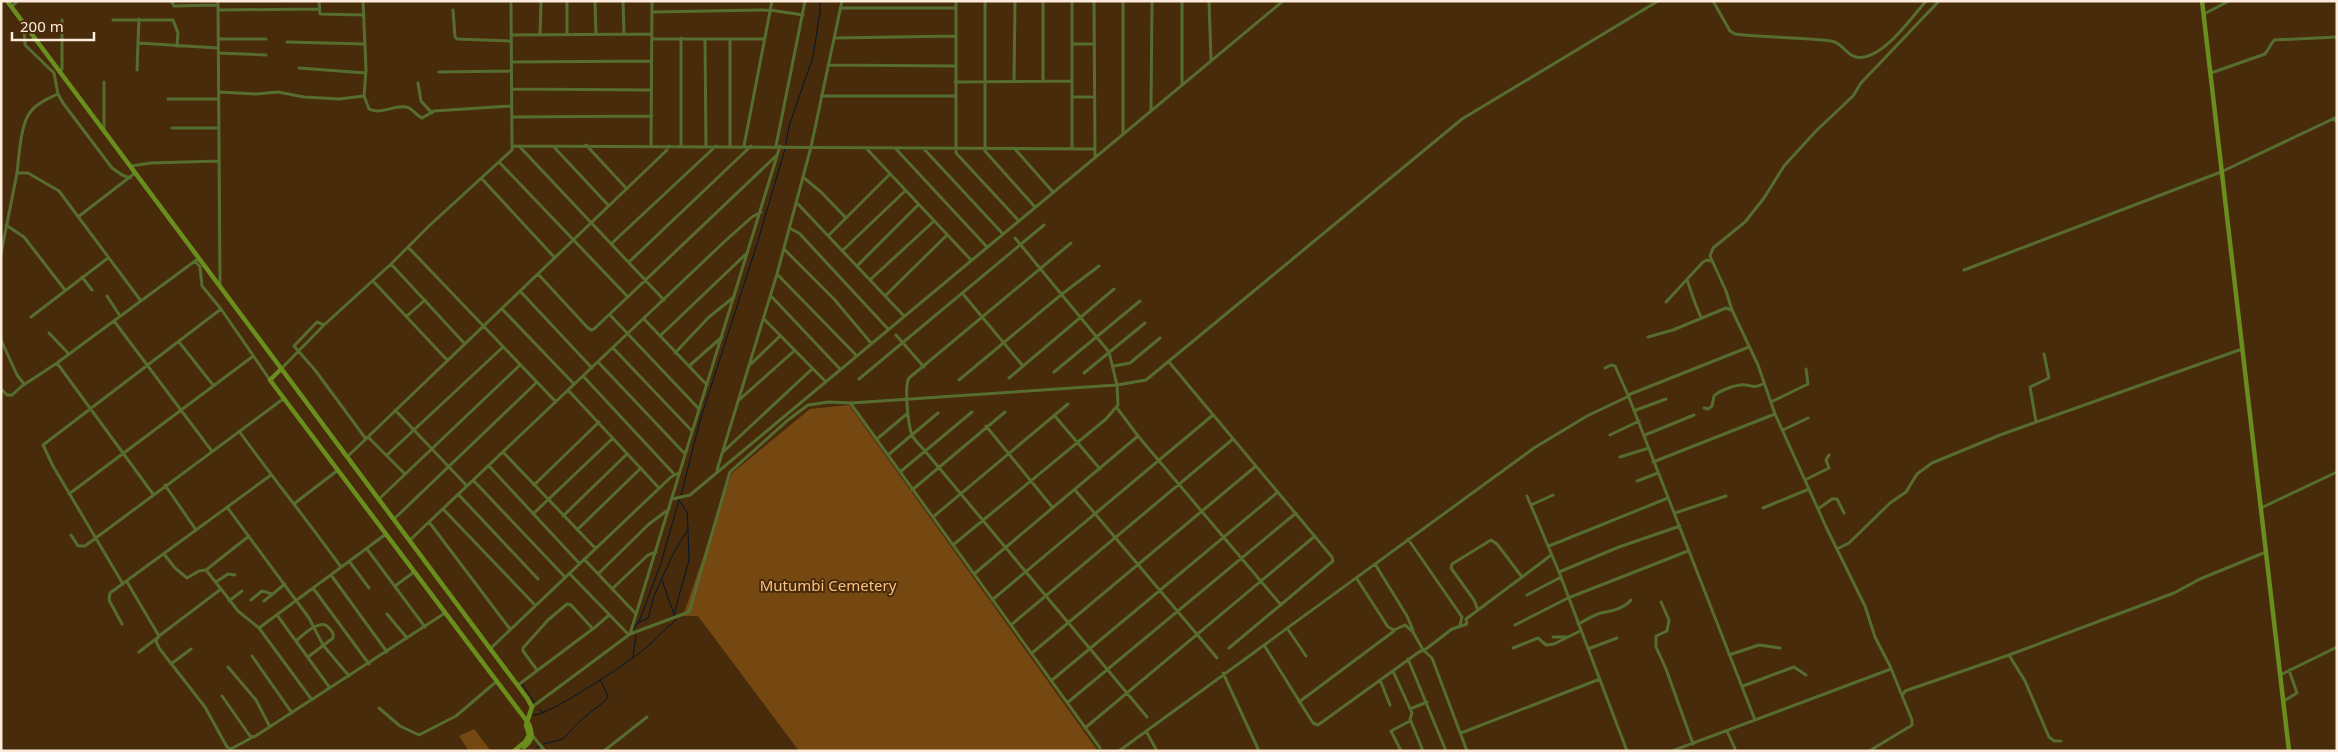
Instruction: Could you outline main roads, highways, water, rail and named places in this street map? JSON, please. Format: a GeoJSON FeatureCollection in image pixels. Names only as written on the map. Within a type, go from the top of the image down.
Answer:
{"type":"FeatureCollection","features":[{"type":"Feature","properties":{"kind":"main road"},"geometry":{"type":"LineString","coordinates":[[7,1],[136,172],[197,259],[220,286],[518,685],[532,707],[527,721],[528,738],[514,751]]}},
{"type":"Feature","properties":{"kind":"main road"},"geometry":{"type":"LineString","coordinates":[[2202,1],[2289,751]]}},
{"type":"Feature","properties":{"kind":"main road"},"geometry":{"type":"LineString","coordinates":[[281,369],[270,380],[527,721],[532,735],[529,743],[519,751]]}},
{"type":"Feature","properties":{"kind":"waterway"},"geometry":{"type":"LineString","coordinates":[[786,144],[789,126],[813,57],[820,1]]}},
{"type":"Feature","properties":{"kind":"waterway"},"geometry":{"type":"LineString","coordinates":[[681,495],[700,421],[757,244],[785,149]]}},
{"type":"Feature","properties":{"kind":"waterway"},"geometry":{"type":"LineString","coordinates":[[638,623],[648,618],[654,596],[673,554],[688,529],[687,512],[679,500]]}},
{"type":"Feature","properties":{"kind":"waterway"},"geometry":{"type":"LineString","coordinates":[[633,630],[640,619],[661,563],[679,500]]}},
{"type":"Feature","properties":{"kind":"waterway"},"geometry":{"type":"LineString","coordinates":[[674,614],[689,560],[688,530]]}},
{"type":"Feature","properties":{"kind":"waterway"},"geometry":{"type":"LineString","coordinates":[[533,715],[541,714],[553,708],[604,677],[651,644],[676,620],[662,580]]}},
{"type":"Feature","properties":{"kind":"waterway"},"geometry":{"type":"LineString","coordinates":[[633,657],[636,635]]}},
{"type":"Feature","properties":{"kind":"waterway"},"geometry":{"type":"LineString","coordinates":[[543,744],[563,739],[582,719],[605,701],[608,696],[600,679]]}},
{"type":"Feature","properties":{"kind":"waterway"},"geometry":{"type":"LineString","coordinates":[[522,684],[535,703]]}},
{"type":"Feature","properties":{"kind":"waterway"},"geometry":{"type":"LineString","coordinates":[[539,709],[544,713]]}},
{"type":"Feature","properties":{"kind":"waterway"},"geometry":{"type":"LineString","coordinates":[[533,751],[539,746]]}},
{"type":"Feature","properties":{"kind":"park label","name":"Mutumbi Cemetery"},"geometry":{"type":"Point","coordinates":[828,585]}}]}
